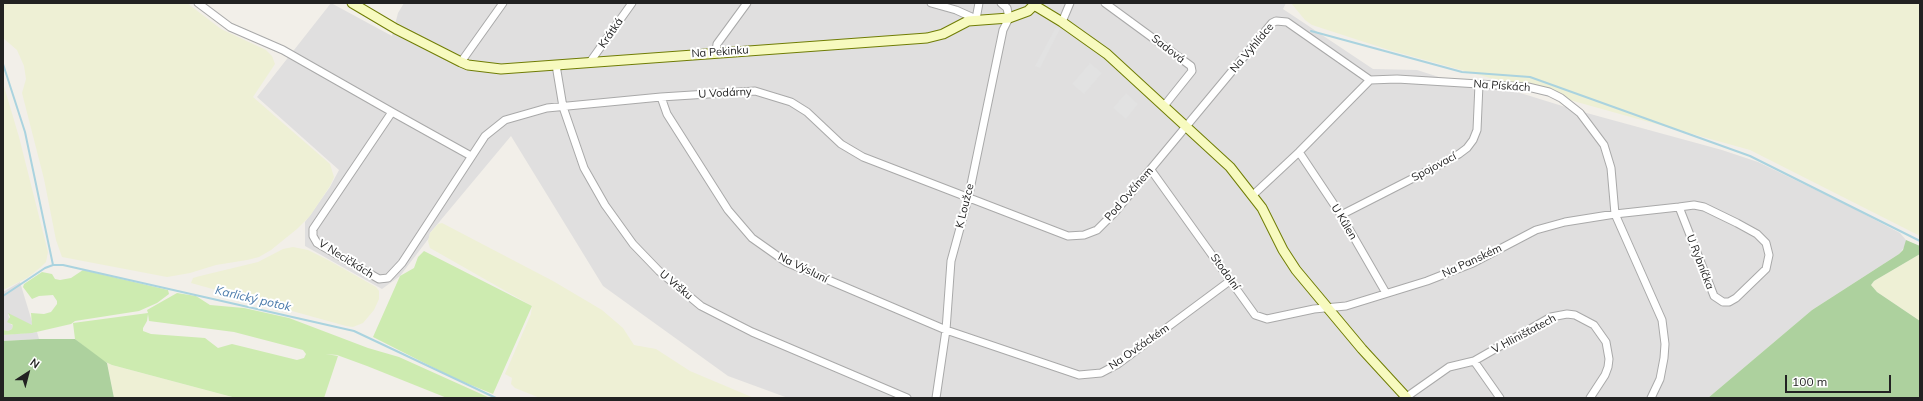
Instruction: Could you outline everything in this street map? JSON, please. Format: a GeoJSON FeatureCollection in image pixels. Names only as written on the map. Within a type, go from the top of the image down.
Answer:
{"type":"FeatureCollection","features":[{"type":"Feature","properties":{"kind":"street"},"geometry":{"type":"LineString","coordinates":[[198,3],[230,27],[283,50],[471,156]]}},
{"type":"Feature","properties":{"kind":"street","name":"Na Pekinku"},"geometry":{"type":"LineString","coordinates":[[352,3],[396,29],[461,62],[468,65],[500,69],[716,52],[927,38],[942,34],[968,21],[976,19],[1009,18],[1028,11],[1034,4]]}},
{"type":"Feature","properties":{"kind":"street"},"geometry":{"type":"LineString","coordinates":[[461,62],[503,3]]}},
{"type":"Feature","properties":{"kind":"street","name":"Krátká"},"geometry":{"type":"LineString","coordinates":[[590,62],[632,3]]}},
{"type":"Feature","properties":{"kind":"street"},"geometry":{"type":"LineString","coordinates":[[716,52],[717,44],[747,3]]}},
{"type":"Feature","properties":{"kind":"street"},"geometry":{"type":"LineString","coordinates":[[931,3],[956,10],[976,19],[979,3]]}},
{"type":"Feature","properties":{"kind":"street"},"geometry":{"type":"LineString","coordinates":[[1001,3],[1007,8],[1009,18]]}},
{"type":"Feature","properties":{"kind":"street"},"geometry":{"type":"LineString","coordinates":[[1062,22],[1070,3]]}},
{"type":"Feature","properties":{"kind":"street","name":"Sadová"},"geometry":{"type":"LineString","coordinates":[[1105,3],[1191,66],[1192,71],[1164,106]]}},
{"type":"Feature","properties":{"kind":"street"},"geometry":{"type":"LineString","coordinates":[[1034,4],[1107,54],[1230,167],[1253,195],[1296,270],[1406,398]]}},
{"type":"Feature","properties":{"kind":"street","name":"K Loužce"},"geometry":{"type":"LineString","coordinates":[[936,398],[946,330],[950,261],[968,199],[1003,30],[1009,18]]}},
{"type":"Feature","properties":{"kind":"street","name":"Na Vyhlídce"},"geometry":{"type":"LineString","coordinates":[[1186,127],[1272,23],[1279,20],[1287,22],[1370,80]]}},
{"type":"Feature","properties":{"kind":"street","name":"U Vršku"},"geometry":{"type":"LineString","coordinates":[[556,65],[563,107],[584,168],[605,205],[634,244],[659,271],[701,306],[752,332],[907,398]]}},
{"type":"Feature","properties":{"kind":"street","name":"Na Pískách"},"geometry":{"type":"LineString","coordinates":[[1370,80],[1397,79],[1538,88],[1561,98],[1580,113],[1598,135],[1608,157],[1614,183],[1615,214],[1662,320],[1665,344],[1664,358],[1660,379],[1651,398]]}},
{"type":"Feature","properties":{"kind":"street"},"geometry":{"type":"LineString","coordinates":[[1253,195],[1299,152],[1370,80]]}},
{"type":"Feature","properties":{"kind":"street","name":"Spojovací"},"geometry":{"type":"LineString","coordinates":[[1341,215],[1452,158],[1467,148],[1473,140],[1477,130],[1479,84]]}},
{"type":"Feature","properties":{"kind":"street","name":"U Vodárny"},"geometry":{"type":"LineString","coordinates":[[471,156],[485,136],[505,120],[548,108],[660,97],[750,92],[771,95],[791,102],[807,112],[842,144],[863,157],[968,199]]}},
{"type":"Feature","properties":{"kind":"street","name":"Na Výsluní"},"geometry":{"type":"LineString","coordinates":[[660,97],[667,114],[728,210],[752,238],[786,262],[946,330]]}},
{"type":"Feature","properties":{"kind":"street","name":"V Necičkách"},"geometry":{"type":"LineString","coordinates":[[392,112],[313,229],[313,236],[322,246],[379,279],[388,278],[402,264],[471,156]]}},
{"type":"Feature","properties":{"kind":"street","name":"Pod Ovčínem"},"geometry":{"type":"LineString","coordinates":[[968,199],[1068,236],[1084,235],[1096,230],[1115,212],[1186,127]]}},
{"type":"Feature","properties":{"kind":"street","name":"U Kůlen"},"geometry":{"type":"LineString","coordinates":[[1299,152],[1341,215],[1386,293]]}},
{"type":"Feature","properties":{"kind":"street","name":"Stodolní"},"geometry":{"type":"LineString","coordinates":[[1151,170],[1255,315],[1260,318],[1267,319],[1328,307]]}},
{"type":"Feature","properties":{"kind":"street","name":"U Rybníčka"},"geometry":{"type":"LineString","coordinates":[[1615,214],[1694,205],[1704,207],[1757,234],[1766,244],[1769,255],[1766,269],[1736,298],[1729,302],[1723,302],[1714,296],[1679,207]]}},
{"type":"Feature","properties":{"kind":"street","name":"Na Panském"},"geometry":{"type":"LineString","coordinates":[[1328,307],[1346,306],[1427,281],[1473,263],[1536,230],[1565,222],[1615,214]]}},
{"type":"Feature","properties":{"kind":"street","name":"Na Ovčáckém"},"geometry":{"type":"LineString","coordinates":[[946,330],[1079,375],[1101,372],[1118,364],[1231,280]]}},
{"type":"Feature","properties":{"kind":"street","name":"V Hlinišťatech"},"geometry":{"type":"LineString","coordinates":[[1406,398],[1449,367],[1474,361],[1551,317],[1559,315],[1575,315],[1594,324],[1602,333],[1608,350],[1609,359],[1606,371],[1590,398]]}},
{"type":"Feature","properties":{"kind":"street"},"geometry":{"type":"LineString","coordinates":[[1474,361],[1500,398]]}},
{"type":"Feature","properties":{"kind":"shaded area"},"geometry":{"type":"Polygon","coordinates":[[[331,3],[392,36],[398,13],[404,3],[1286,3],[1283,9],[1373,69],[1417,70],[1445,79],[1501,91],[1514,91],[1572,109],[1722,150],[1758,162],[1847,205],[1900,233],[1906,240],[1906,245],[1899,254],[1812,310],[1708,398],[788,398],[728,376],[603,286],[511,136],[430,233],[429,238],[400,276],[382,289],[305,246],[305,222],[330,187],[339,170],[257,97],[331,3]]]}},
{"type":"Feature","properties":{"kind":"shaded area"},"geometry":{"type":"Polygon","coordinates":[[[1056,27],[1060,29],[1040,68],[1035,66],[1056,27]]]}},
{"type":"Feature","properties":{"kind":"shaded area"},"geometry":{"type":"Polygon","coordinates":[[[1090,63],[1102,73],[1084,94],[1072,84],[1090,63]]]}},
{"type":"Feature","properties":{"kind":"shaded area"},"geometry":{"type":"Polygon","coordinates":[[[1126,93],[1138,104],[1126,119],[1113,108],[1126,93]]]}},
{"type":"Feature","properties":{"kind":"shaded area"},"geometry":{"type":"Polygon","coordinates":[[[20,282],[33,325],[28,325],[8,314],[11,325],[13,325],[12,329],[8,331],[3,330],[3,292],[20,282]]]}},
{"type":"Feature","properties":{"kind":"shaded area"},"geometry":{"type":"Polygon","coordinates":[[[37,332],[39,339],[3,341],[3,335],[37,332]]]}},
{"type":"Feature","properties":{"kind":"green space"},"geometry":{"type":"Polygon","coordinates":[[[3,3],[187,3],[221,29],[266,50],[272,56],[275,64],[253,97],[330,164],[334,177],[330,186],[310,216],[297,229],[271,250],[259,257],[216,265],[190,273],[167,277],[62,257],[56,240],[44,179],[22,93],[26,79],[24,66],[17,50],[3,38],[3,3]]]}},
{"type":"Feature","properties":{"kind":"green space"},"geometry":{"type":"Polygon","coordinates":[[[1291,3],[1920,3],[1920,236],[1750,150],[1389,50],[1312,25],[1305,20],[1291,3]]]}},
{"type":"Feature","properties":{"kind":"green space"},"geometry":{"type":"Polygon","coordinates":[[[3,83],[19,137],[48,252],[46,262],[41,267],[27,278],[3,290],[3,83]]]}},
{"type":"Feature","properties":{"kind":"green space"},"geometry":{"type":"Polygon","coordinates":[[[442,223],[553,281],[602,310],[623,328],[634,345],[656,349],[690,371],[754,398],[540,398],[515,388],[511,384],[512,378],[505,374],[531,314],[532,306],[430,248],[428,241],[430,233],[438,224],[442,223]]]}},
{"type":"Feature","properties":{"kind":"green space"},"geometry":{"type":"Polygon","coordinates":[[[1906,240],[1920,246],[1920,254],[1874,281],[1871,285],[1877,292],[1920,321],[1920,398],[1708,398],[1812,310],[1899,254],[1903,250],[1906,240]]]}},
{"type":"Feature","properties":{"kind":"green space"},"geometry":{"type":"Polygon","coordinates":[[[293,247],[308,250],[376,287],[379,291],[379,299],[374,310],[363,323],[353,327],[346,326],[191,283],[193,278],[258,262],[283,249],[293,247]]]}},
{"type":"Feature","properties":{"kind":"green space"},"geometry":{"type":"Polygon","coordinates":[[[424,251],[532,306],[493,394],[456,379],[373,337],[400,276],[414,268],[418,257],[424,251]]]}},
{"type":"Feature","properties":{"kind":"green space"},"geometry":{"type":"Polygon","coordinates":[[[1920,254],[1920,321],[1877,292],[1871,285],[1874,281],[1920,254]]]}},
{"type":"Feature","properties":{"kind":"green space"},"geometry":{"type":"Polygon","coordinates":[[[83,270],[168,290],[169,294],[157,303],[139,311],[75,321],[71,324],[32,333],[3,335],[3,330],[8,331],[12,329],[13,325],[7,322],[10,317],[8,313],[32,325],[31,313],[44,314],[51,312],[57,304],[57,301],[53,295],[39,296],[32,299],[23,287],[24,284],[42,272],[52,274],[55,279],[60,280],[71,278],[83,270]]]}},
{"type":"Feature","properties":{"kind":"green space"},"geometry":{"type":"Polygon","coordinates":[[[177,293],[196,296],[210,305],[244,308],[289,318],[368,348],[399,357],[490,398],[447,398],[337,355],[326,354],[338,356],[324,398],[236,398],[112,365],[101,360],[75,339],[73,323],[148,313],[147,310],[177,293]],[[148,314],[143,331],[151,334],[205,338],[218,348],[232,344],[297,360],[304,358],[306,354],[303,350],[234,332],[149,321],[148,314]]]}},
{"type":"Feature","properties":{"kind":"green space"},"geometry":{"type":"Polygon","coordinates":[[[75,339],[107,363],[114,398],[3,398],[3,341],[75,339]]]}},
{"type":"Feature","properties":{"kind":"green space"},"geometry":{"type":"Polygon","coordinates":[[[107,363],[112,365],[236,398],[114,398],[107,363]]]}},
{"type":"Feature","properties":{"kind":"waterway"},"geometry":{"type":"LineString","coordinates":[[1311,31],[1462,72],[1530,77],[1750,156],[1920,241]]}},
{"type":"Feature","properties":{"kind":"waterway"},"geometry":{"type":"LineString","coordinates":[[3,64],[25,132],[53,265]]}},
{"type":"Feature","properties":{"kind":"waterway","name":"Karlický potok"},"geometry":{"type":"LineString","coordinates":[[3,296],[45,268],[53,265],[63,265],[354,331],[496,398]]}}]}
